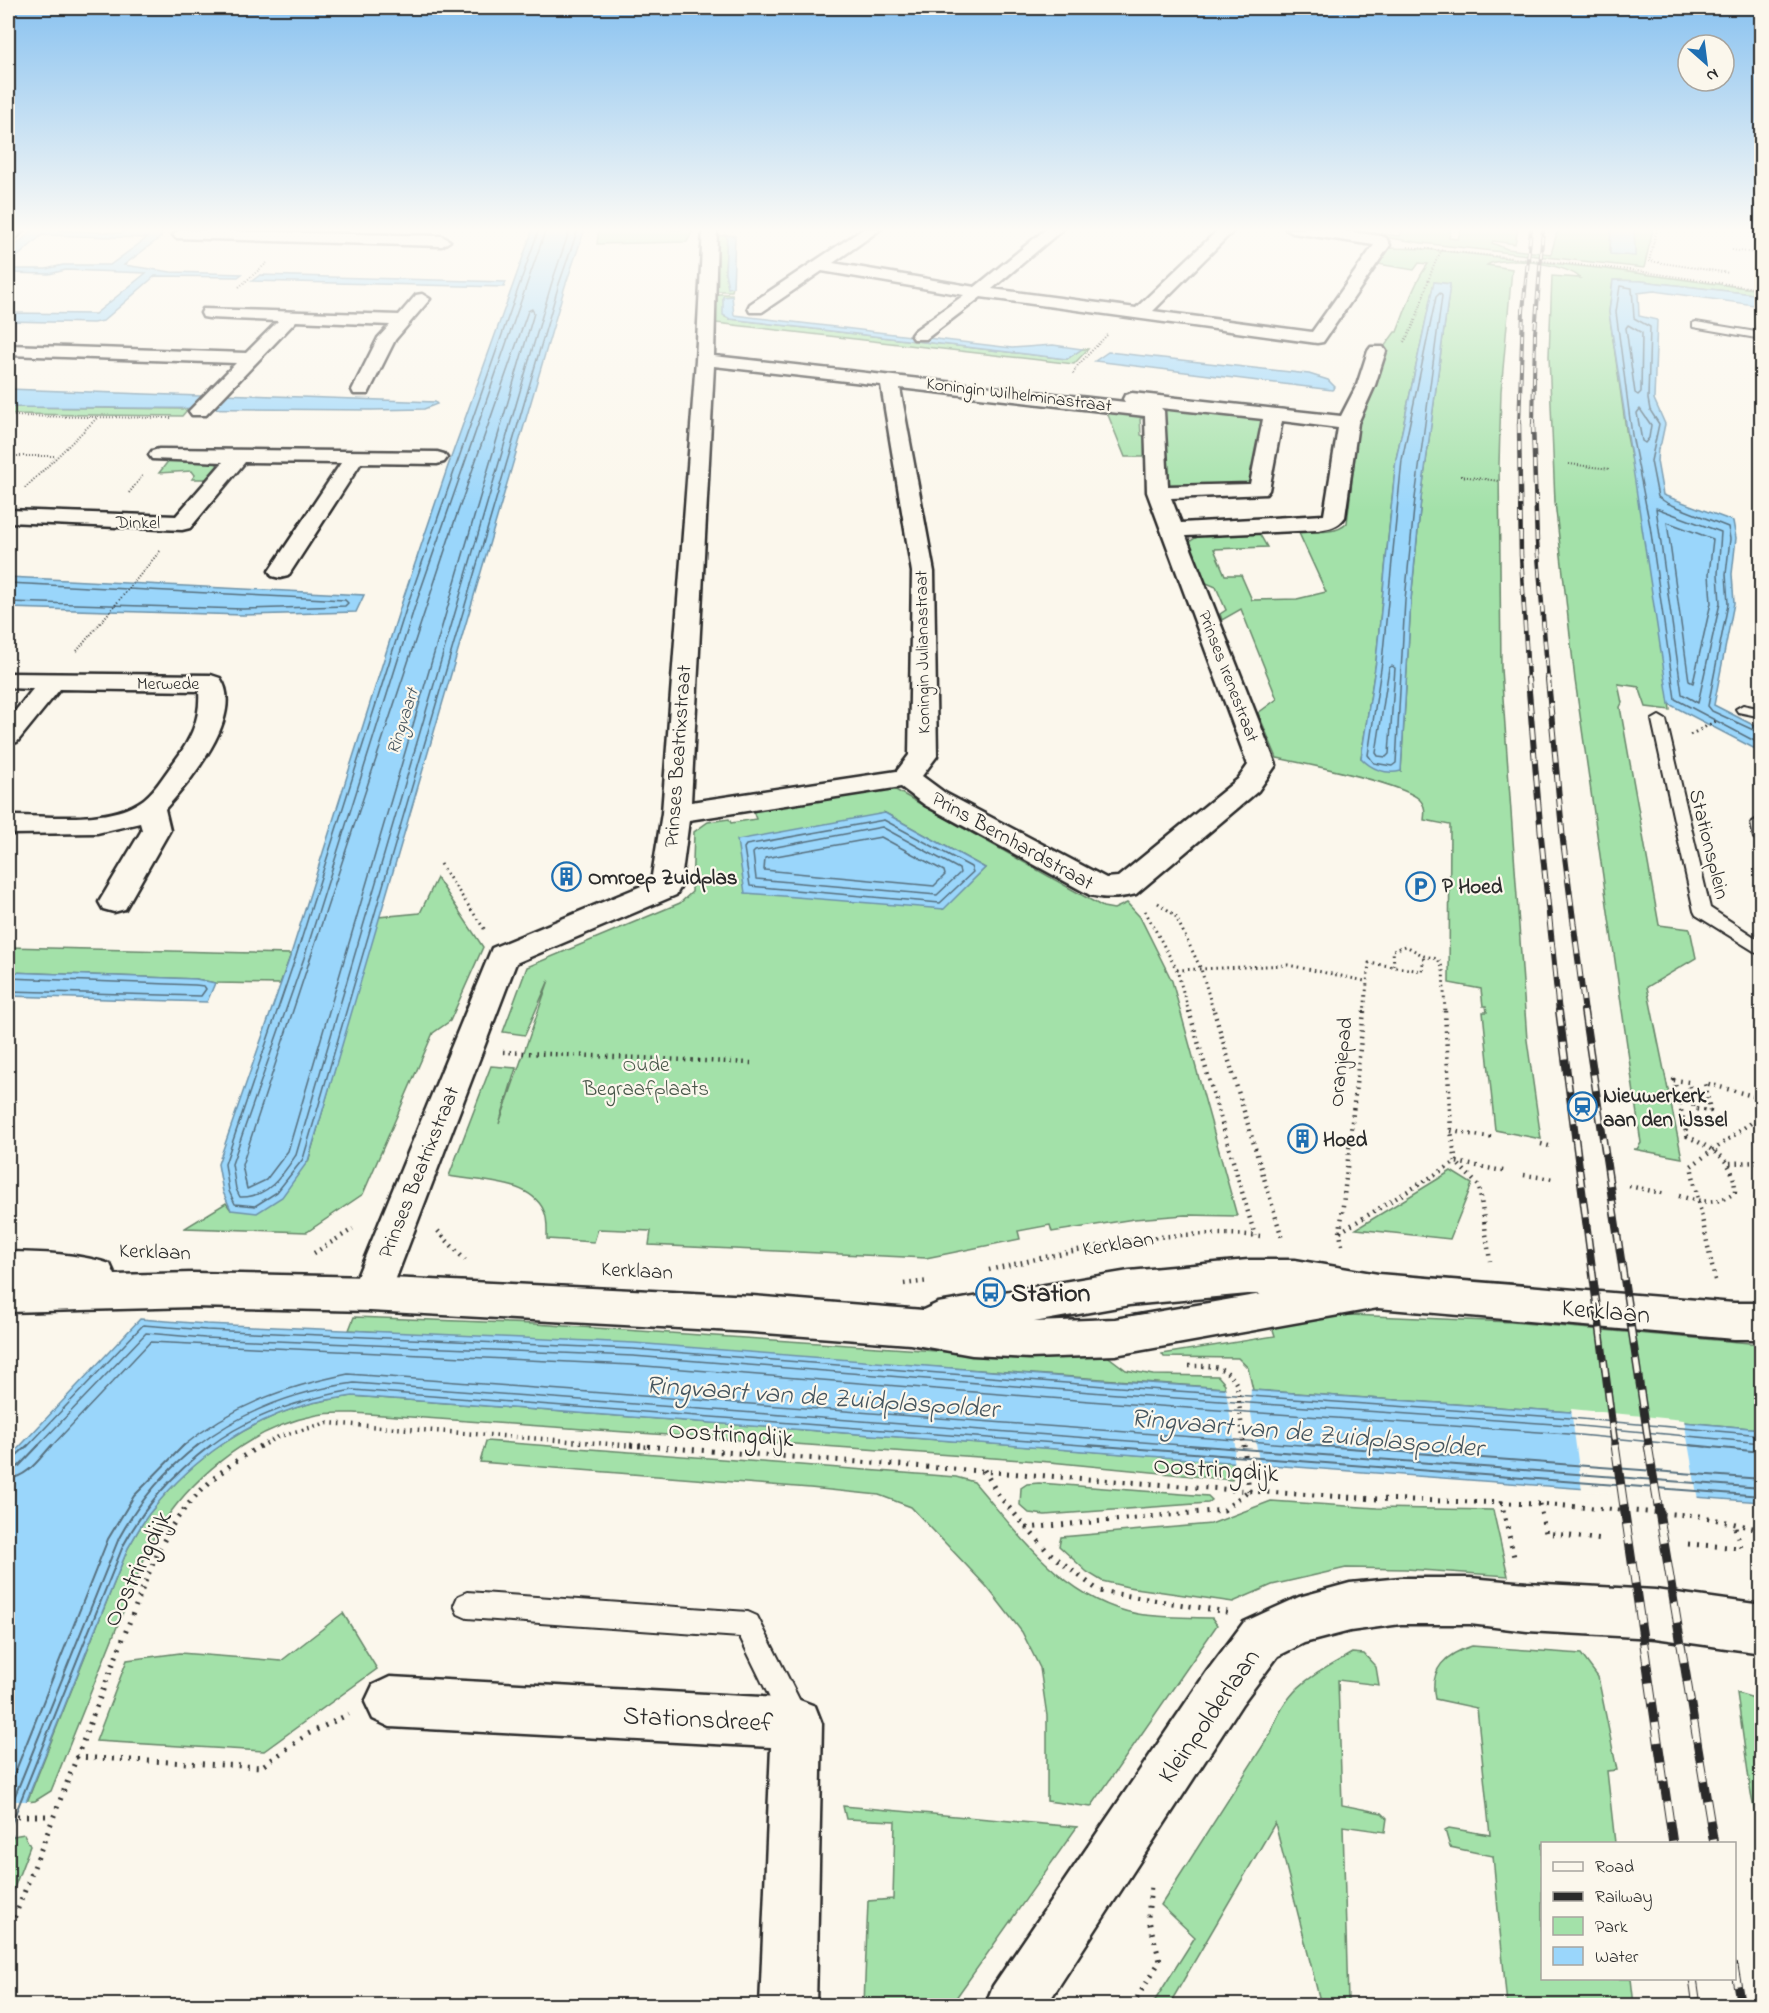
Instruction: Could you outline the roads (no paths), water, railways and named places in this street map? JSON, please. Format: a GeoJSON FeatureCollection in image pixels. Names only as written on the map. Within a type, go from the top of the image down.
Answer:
{"type":"FeatureCollection","features":[{"type":"Feature","properties":{"kind":"street"},"geometry":{"type":"LineString","coordinates":[[199,411],[285,323]]}},
{"type":"Feature","properties":{"kind":"street"},"geometry":{"type":"LineString","coordinates":[[361,390],[387,338],[400,323]]}},
{"type":"Feature","properties":{"kind":"street","name":"Prinses Beatrixstraat"},"geometry":{"type":"LineString","coordinates":[[370,1294],[503,956],[665,888],[676,813],[706,323]]}},
{"type":"Feature","properties":{"kind":"street"},"geometry":{"type":"LineString","coordinates":[[920,335],[936,323]]}},
{"type":"Feature","properties":{"kind":"street"},"geometry":{"type":"LineString","coordinates":[[1200,323],[1317,338],[1328,323]]}},
{"type":"Feature","properties":{"kind":"street"},"geometry":{"type":"LineString","coordinates":[[8,350],[249,358]]}},
{"type":"Feature","properties":{"kind":"street"},"geometry":{"type":"LineString","coordinates":[[1174,530],[1328,522],[1334,518],[1348,423],[1366,385],[1375,354]]}},
{"type":"Feature","properties":{"kind":"street","name":"Koningin Wilhelminastraat"},"geometry":{"type":"LineString","coordinates":[[705,360],[1154,411]]}},
{"type":"Feature","properties":{"kind":"street","name":"Koningin Julianastraat"},"geometry":{"type":"LineString","coordinates":[[890,380],[923,572],[923,756],[906,778]]}},
{"type":"Feature","properties":{"kind":"street"},"geometry":{"type":"LineString","coordinates":[[1116,405],[1120,400],[1129,398],[1348,423]]}},
{"type":"Feature","properties":{"kind":"street","name":"Prinses Irenestraat"},"geometry":{"type":"LineString","coordinates":[[1125,887],[1248,784],[1262,765],[1158,492],[1154,411]]}},
{"type":"Feature","properties":{"kind":"street"},"geometry":{"type":"LineString","coordinates":[[1158,492],[1259,490],[1274,414]]}},
{"type":"Feature","properties":{"kind":"street"},"geometry":{"type":"LineString","coordinates":[[159,455],[437,458]]}},
{"type":"Feature","properties":{"kind":"street","name":"Dinkel"},"geometry":{"type":"LineString","coordinates":[[8,516],[182,523],[238,457]]}},
{"type":"Feature","properties":{"kind":"street"},"geometry":{"type":"LineString","coordinates":[[280,571],[354,458]]}},
{"type":"Feature","properties":{"kind":"street","name":"Merwede"},"geometry":{"type":"LineString","coordinates":[[8,681],[211,683],[213,718],[203,742],[150,809]]}},
{"type":"Feature","properties":{"kind":"street"},"geometry":{"type":"LineString","coordinates":[[8,736],[52,682]]}},
{"type":"Feature","properties":{"kind":"street"},"geometry":{"type":"LineString","coordinates":[[676,813],[906,778]]}},
{"type":"Feature","properties":{"kind":"street","name":"Prins Bernhardstraat"},"geometry":{"type":"LineString","coordinates":[[906,778],[935,799],[1101,888],[1125,887]]}},
{"type":"Feature","properties":{"kind":"street"},"geometry":{"type":"LineString","coordinates":[[8,825],[96,826],[150,809],[156,830],[114,902]]}},
{"type":"Feature","properties":{"kind":"street","name":"Kerklaan"},"geometry":{"type":"LineString","coordinates":[[8,1269],[56,1270],[193,1290]]}},
{"type":"Feature","properties":{"kind":"street","name":"Kerklaan"},"geometry":{"type":"LineString","coordinates":[[8,1295],[193,1290],[370,1294],[752,1314],[910,1326],[972,1337],[1019,1340],[1115,1338],[1378,1291],[1734,1321],[1761,1321]]}},
{"type":"Feature","properties":{"kind":"street","name":"Kleinpolderlaan"},"geometry":{"type":"LineString","coordinates":[[1013,2006],[1219,1697],[1261,1639],[1299,1621],[1350,1607],[1401,1600],[1470,1601],[1527,1607],[1655,1614],[1761,1629]]}},
{"type":"Feature","properties":{"kind":"street","name":"Stationsdreef"},"geometry":{"type":"LineString","coordinates":[[390,1702],[797,1724],[788,2006]]}},
{"type":"Feature","properties":{"kind":"lane"},"geometry":{"type":"LineString","coordinates":[[1696,325],[1761,336]]}},
{"type":"Feature","properties":{"kind":"lane"},"geometry":{"type":"LineString","coordinates":[[1743,708],[1761,713]]}},
{"type":"Feature","properties":{"kind":"lane","name":"Stationsplein"},"geometry":{"type":"LineString","coordinates":[[1659,720],[1702,911],[1761,950]]}},
{"type":"Feature","properties":{"kind":"lane"},"geometry":{"type":"LineString","coordinates":[[1761,821],[1759,823],[1761,838]]}},
{"type":"Feature","properties":{"kind":"lane"},"geometry":{"type":"LineString","coordinates":[[467,1605],[748,1625],[797,1724]]}},
{"type":"Feature","properties":{"kind":"water","name":"Ringvaart"},"geometry":{"type":"Polygon","coordinates":[[[499,323],[554,323],[308,1161],[282,1197],[257,1213],[231,1210],[223,1192],[218,1164],[291,954],[401,605],[499,323]]]}},
{"type":"Feature","properties":{"kind":"water"},"geometry":{"type":"Polygon","coordinates":[[[763,323],[801,323],[1012,348],[1053,345],[1082,349],[1067,359],[763,323]]]}},
{"type":"Feature","properties":{"kind":"water"},"geometry":{"type":"Polygon","coordinates":[[[1425,323],[1445,323],[1421,499],[1411,600],[1401,771],[1384,772],[1369,765],[1361,758],[1376,661],[1396,459],[1425,323]]]}},
{"type":"Feature","properties":{"kind":"water"},"geometry":{"type":"Polygon","coordinates":[[[1611,323],[1657,323],[1654,399],[1665,424],[1657,461],[1663,495],[1733,521],[1736,538],[1732,574],[1734,603],[1714,705],[1761,729],[1761,752],[1669,704],[1611,323]]]}},
{"type":"Feature","properties":{"kind":"water"},"geometry":{"type":"Polygon","coordinates":[[[1108,352],[1309,374],[1328,380],[1335,387],[1332,390],[1095,361],[1108,352]]]}},
{"type":"Feature","properties":{"kind":"water"},"geometry":{"type":"Polygon","coordinates":[[[8,389],[200,396],[222,394],[435,402],[437,404],[424,409],[371,410],[8,407],[8,389]]]}},
{"type":"Feature","properties":{"kind":"water"},"geometry":{"type":"Polygon","coordinates":[[[8,577],[364,595],[356,612],[243,615],[8,608],[8,577]]]}},
{"type":"Feature","properties":{"kind":"water"},"geometry":{"type":"Polygon","coordinates":[[[885,813],[985,868],[944,909],[745,893],[737,840],[885,813]]]}},
{"type":"Feature","properties":{"kind":"water"},"geometry":{"type":"Polygon","coordinates":[[[8,972],[196,979],[215,983],[207,1002],[8,996],[8,972]]]}},
{"type":"Feature","properties":{"kind":"water","name":"Ringvaart van de Zuidplaspolder"},"geometry":{"type":"Polygon","coordinates":[[[140,1319],[634,1343],[1104,1380],[1570,1412],[1761,1429],[1761,1502],[353,1396],[322,1401],[266,1419],[224,1443],[168,1491],[146,1518],[128,1548],[8,1847],[8,1459],[140,1319]]]}},
{"type":"Feature","properties":{"kind":"railway"},"geometry":{"type":"LineString","coordinates":[[1519,425],[1523,323]]}},
{"type":"Feature","properties":{"kind":"railway"},"geometry":{"type":"LineString","coordinates":[[1533,424],[1536,323]]}},
{"type":"Feature","properties":{"kind":"railway"},"geometry":{"type":"LineString","coordinates":[[1533,424],[1537,542],[1548,680]]}},
{"type":"Feature","properties":{"kind":"railway"},"geometry":{"type":"LineString","coordinates":[[1519,425],[1521,555],[1528,680]]}},
{"type":"Feature","properties":{"kind":"railway"},"geometry":{"type":"LineString","coordinates":[[1528,679],[1559,1013]]}},
{"type":"Feature","properties":{"kind":"railway"},"geometry":{"type":"LineString","coordinates":[[1548,679],[1563,841],[1585,1013]]}},
{"type":"Feature","properties":{"kind":"railway"},"geometry":{"type":"LineString","coordinates":[[1559,1011],[1615,1447]]}},
{"type":"Feature","properties":{"kind":"railway"},"geometry":{"type":"LineString","coordinates":[[1584,1011],[1649,1447]]}},
{"type":"Feature","properties":{"kind":"railway"},"geometry":{"type":"LineString","coordinates":[[1615,1445],[1673,1842]]}},
{"type":"Feature","properties":{"kind":"railway"},"geometry":{"type":"LineString","coordinates":[[1648,1445],[1714,1842]]}},
{"type":"Feature","properties":{"kind":"railway"},"geometry":{"type":"LineString","coordinates":[[1736,1977],[1741,2006]]}},
{"type":"Feature","properties":{"kind":"railway"},"geometry":{"type":"LineString","coordinates":[[1693,1980],[1697,2006]]}},
{"type":"Feature","properties":{"kind":"place","name":"Omroep Zuidplas"},"geometry":{"type":"Point","coordinates":[567,877]}},
{"type":"Feature","properties":{"kind":"place","name":"P Hoed"},"geometry":{"type":"Point","coordinates":[1421,886]}},
{"type":"Feature","properties":{"kind":"place","name":"Nieuwerkerk aan den IJssel"},"geometry":{"type":"Point","coordinates":[1582,1107]}},
{"type":"Feature","properties":{"kind":"place","name":"Hoed"},"geometry":{"type":"Point","coordinates":[1302,1139]}},
{"type":"Feature","properties":{"kind":"place","name":"Station"},"geometry":{"type":"Point","coordinates":[990,1292]}},
{"type":"Feature","properties":{"kind":"park label","name":"Oude Begraafplaats"},"geometry":{"type":"Point","coordinates":[646,1076]}}]}
